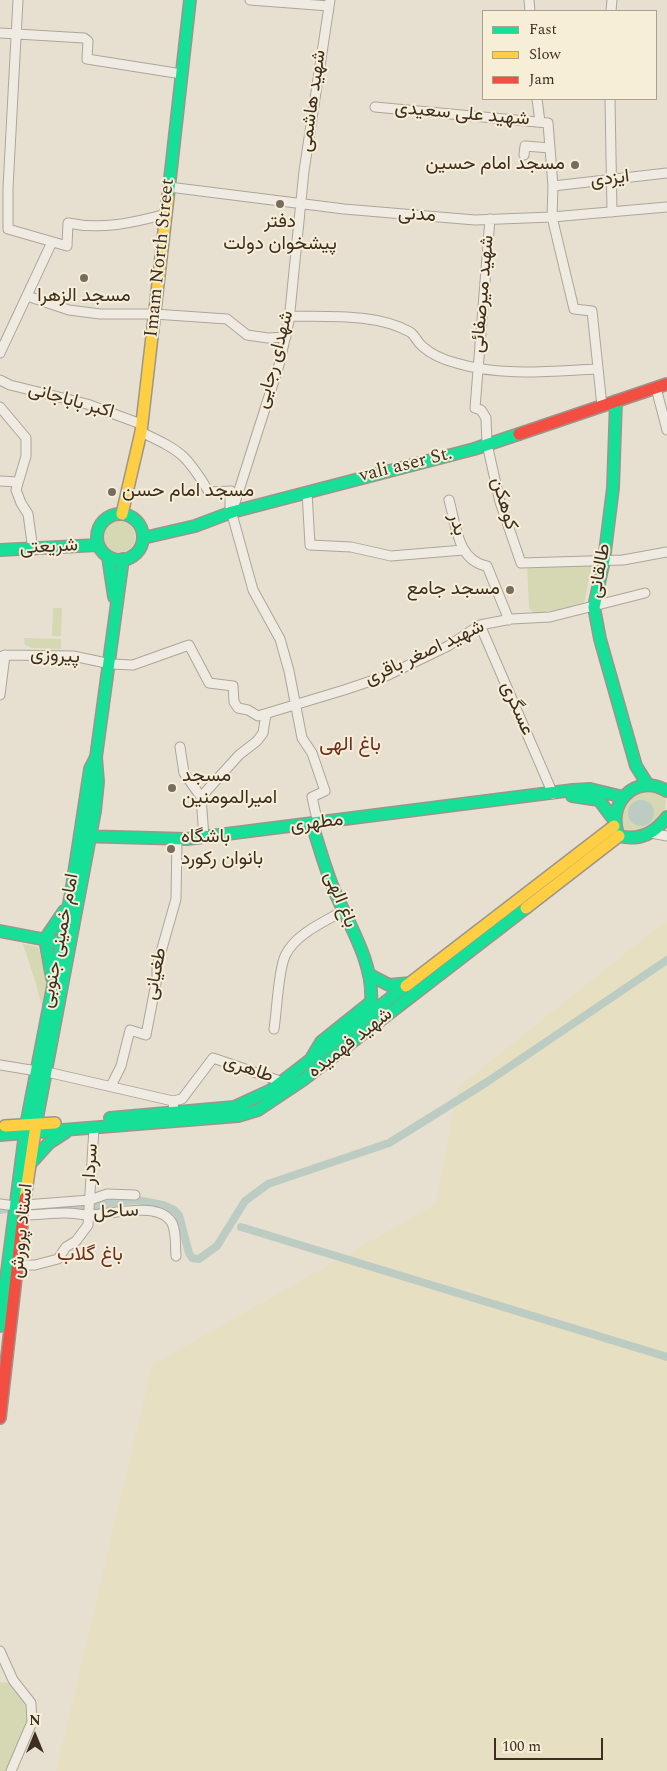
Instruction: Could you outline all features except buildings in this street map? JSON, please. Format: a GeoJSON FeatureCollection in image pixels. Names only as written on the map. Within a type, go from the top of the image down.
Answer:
{"type":"FeatureCollection","features":[{"type":"Feature","properties":{"kind":"main road","name":"Imam North Street"},"geometry":{"type":"LineString","coordinates":[[122,514],[141,428],[190,0]]}},
{"type":"Feature","properties":{"kind":"main road","name":"vali aser St."},"geometry":{"type":"LineString","coordinates":[[143,538],[195,526],[232,512],[487,444],[661,386]]}},
{"type":"Feature","properties":{"kind":"main road","name":"طالقانی"},"geometry":{"type":"LineString","coordinates":[[616,401],[613,488],[604,560],[594,607],[602,647],[636,766]]}},
{"type":"Feature","properties":{"kind":"main road"},"geometry":{"type":"LineString","coordinates":[[108,557],[124,559],[137,552],[143,538],[142,531],[135,519],[122,514],[107,517],[98,529],[98,545],[108,557],[115,608]]}},
{"type":"Feature","properties":{"kind":"main road","name":"شریعتی"},"geometry":{"type":"LineString","coordinates":[[0,550],[32,550],[98,545]]}},
{"type":"Feature","properties":{"kind":"main road"},"geometry":{"type":"LineString","coordinates":[[115,608],[124,559]]}},
{"type":"Feature","properties":{"kind":"main road","name":"امام خمینی جنوبی"},"geometry":{"type":"LineString","coordinates":[[42,1071],[53,988],[67,944],[71,893],[99,770],[96,757],[111,664],[115,608]]}},
{"type":"Feature","properties":{"kind":"main road"},"geometry":{"type":"LineString","coordinates":[[636,766],[651,785],[667,791]]}},
{"type":"Feature","properties":{"kind":"main road"},"geometry":{"type":"LineString","coordinates":[[635,789],[636,766]]}},
{"type":"Feature","properties":{"kind":"main road"},"geometry":{"type":"LineString","coordinates":[[616,828],[623,797],[635,789],[667,780]]}},
{"type":"Feature","properties":{"kind":"main road"},"geometry":{"type":"LineString","coordinates":[[553,794],[590,789],[623,797]]}},
{"type":"Feature","properties":{"kind":"main road"},"geometry":{"type":"LineString","coordinates":[[553,794],[599,800],[616,828],[628,839],[641,838],[651,833],[667,817]]}},
{"type":"Feature","properties":{"kind":"main road","name":"مطهری"},"geometry":{"type":"LineString","coordinates":[[85,837],[177,839],[204,837],[553,794]]}},
{"type":"Feature","properties":{"kind":"main road","name":"باغ الهی"},"geometry":{"type":"LineString","coordinates":[[309,1062],[321,1042],[371,1002],[373,994],[370,975],[322,858],[315,824]]}},
{"type":"Feature","properties":{"kind":"main road","name":"شهید فهمیده"},"geometry":{"type":"LineString","coordinates":[[30,1129],[174,1107],[243,1104],[283,1082],[616,828]]}},
{"type":"Feature","properties":{"kind":"main road","name":"شهید فهمیده"},"geometry":{"type":"LineString","coordinates":[[30,1129],[69,1130],[196,1121],[238,1116],[258,1110],[311,1074],[616,828]]}},
{"type":"Feature","properties":{"kind":"main road","name":"امام خمینی جنوبی"},"geometry":{"type":"LineString","coordinates":[[30,1129],[67,944],[85,837]]}},
{"type":"Feature","properties":{"kind":"main road"},"geometry":{"type":"LineString","coordinates":[[53,988],[45,939],[61,917],[71,893]]}},
{"type":"Feature","properties":{"kind":"main road"},"geometry":{"type":"LineString","coordinates":[[0,931],[67,944]]}},
{"type":"Feature","properties":{"kind":"main road"},"geometry":{"type":"LineString","coordinates":[[370,975],[388,985],[411,983]]}},
{"type":"Feature","properties":{"kind":"main road"},"geometry":{"type":"LineString","coordinates":[[0,1127],[30,1129]]}},
{"type":"Feature","properties":{"kind":"main road"},"geometry":{"type":"LineString","coordinates":[[0,1135],[30,1129]]}},
{"type":"Feature","properties":{"kind":"main road","name":"استاد پرورش"},"geometry":{"type":"LineString","coordinates":[[0,1326],[31,1163],[30,1129]]}},
{"type":"Feature","properties":{"kind":"main road","name":"استاد پرورش"},"geometry":{"type":"LineString","coordinates":[[0,1418],[4,1368],[19,1266],[21,1209],[30,1129]]}},
{"type":"Feature","properties":{"kind":"main road"},"geometry":{"type":"LineString","coordinates":[[31,1163],[49,1143],[69,1130]]}},
{"type":"Feature","properties":{"kind":"street"},"geometry":{"type":"LineString","coordinates":[[18,0],[8,188],[8,229],[67,246],[68,223],[86,227],[108,226],[166,214]]}},
{"type":"Feature","properties":{"kind":"street"},"geometry":{"type":"LineString","coordinates":[[250,0],[330,3]]}},
{"type":"Feature","properties":{"kind":"street","name":"شهید هاشمی"},"geometry":{"type":"LineString","coordinates":[[302,203],[304,171],[330,3]]}},
{"type":"Feature","properties":{"kind":"street"},"geometry":{"type":"LineString","coordinates":[[0,33],[84,38],[88,41],[87,58],[182,74]]}},
{"type":"Feature","properties":{"kind":"street"},"geometry":{"type":"LineString","coordinates":[[537,100],[550,148],[553,186],[552,217],[574,309],[592,311],[602,406]]}},
{"type":"Feature","properties":{"kind":"street"},"geometry":{"type":"LineString","coordinates":[[610,100],[612,212]]}},
{"type":"Feature","properties":{"kind":"street","name":"شهید علی سعیدی"},"geometry":{"type":"LineString","coordinates":[[375,107],[544,122]]}},
{"type":"Feature","properties":{"kind":"street"},"geometry":{"type":"LineString","coordinates":[[524,155],[525,146],[550,148]]}},
{"type":"Feature","properties":{"kind":"street","name":"ایزدی"},"geometry":{"type":"LineString","coordinates":[[553,186],[667,173]]}},
{"type":"Feature","properties":{"kind":"street","name":"مدنی"},"geometry":{"type":"LineString","coordinates":[[169,187],[387,213],[475,220],[552,217],[667,207]]}},
{"type":"Feature","properties":{"kind":"street","name":"شهدای رجایی"},"geometry":{"type":"LineString","coordinates":[[232,512],[236,506],[238,489],[279,365],[286,337],[302,203]]}},
{"type":"Feature","properties":{"kind":"street","name":"شهید میرصفائی"},"geometry":{"type":"LineString","coordinates":[[487,444],[486,418],[480,410],[475,408],[490,219]]}},
{"type":"Feature","properties":{"kind":"street"},"geometry":{"type":"LineString","coordinates":[[0,353],[52,242]]}},
{"type":"Feature","properties":{"kind":"street"},"geometry":{"type":"LineString","coordinates":[[27,296],[69,310],[100,314],[154,314],[227,319],[248,335],[268,338],[286,337]]}},
{"type":"Feature","properties":{"kind":"street"},"geometry":{"type":"LineString","coordinates":[[289,316],[360,319],[394,325],[412,333],[421,346],[438,357],[477,369],[527,372],[597,369]]}},
{"type":"Feature","properties":{"kind":"street","name":"اکبر باباجانی"},"geometry":{"type":"LineString","coordinates":[[0,380],[88,404],[141,428],[187,457],[209,492],[228,492]]}},
{"type":"Feature","properties":{"kind":"street"},"geometry":{"type":"LineString","coordinates":[[661,386],[667,430]]}},
{"type":"Feature","properties":{"kind":"street"},"geometry":{"type":"LineString","coordinates":[[0,407],[26,438],[26,456],[16,490],[28,514],[32,550]]}},
{"type":"Feature","properties":{"kind":"street","name":"کوهکن"},"geometry":{"type":"LineString","coordinates":[[487,444],[500,502],[521,563],[604,560]]}},
{"type":"Feature","properties":{"kind":"street"},"geometry":{"type":"LineString","coordinates":[[0,481],[18,482]]}},
{"type":"Feature","properties":{"kind":"street"},"geometry":{"type":"LineString","coordinates":[[238,489],[228,492],[253,590],[280,639],[290,671],[302,738],[312,753],[325,792],[312,797],[315,824]]}},
{"type":"Feature","properties":{"kind":"street"},"geometry":{"type":"LineString","coordinates":[[307,492],[310,545],[351,547],[391,556],[424,555],[462,550],[477,564],[487,566],[509,620]]}},
{"type":"Feature","properties":{"kind":"street","name":"بدر"},"geometry":{"type":"LineString","coordinates":[[449,500],[462,550]]}},
{"type":"Feature","properties":{"kind":"street"},"geometry":{"type":"LineString","coordinates":[[604,560],[623,560],[667,552]]}},
{"type":"Feature","properties":{"kind":"street","name":"شهید اصغر باقری"},"geometry":{"type":"LineString","coordinates":[[266,714],[386,676],[448,646],[480,625],[526,618],[550,617],[645,593]]}},
{"type":"Feature","properties":{"kind":"street","name":"عسگری"},"geometry":{"type":"LineString","coordinates":[[480,625],[553,794]]}},
{"type":"Feature","properties":{"kind":"street","name":"پیروزی"},"geometry":{"type":"LineString","coordinates":[[2,656],[73,656],[111,664],[133,665],[189,645],[209,683],[233,686],[234,702],[238,708],[248,710],[258,716],[266,714]]}},
{"type":"Feature","properties":{"kind":"street"},"geometry":{"type":"LineString","coordinates":[[0,695],[2,656]]}},
{"type":"Feature","properties":{"kind":"street"},"geometry":{"type":"LineString","coordinates":[[201,797],[239,755],[256,741],[262,733],[266,714]]}},
{"type":"Feature","properties":{"kind":"street"},"geometry":{"type":"LineString","coordinates":[[180,747],[184,773],[201,797],[204,837]]}},
{"type":"Feature","properties":{"kind":"street"},"geometry":{"type":"LineString","coordinates":[[651,833],[667,836]]}},
{"type":"Feature","properties":{"kind":"street","name":"طغیانی"},"geometry":{"type":"LineString","coordinates":[[112,1086],[121,1066],[130,1030],[146,1035],[157,978],[157,966],[176,899],[177,839]]}},
{"type":"Feature","properties":{"kind":"street"},"geometry":{"type":"LineString","coordinates":[[274,1029],[285,956],[296,942],[315,926],[343,911]]}},
{"type":"Feature","properties":{"kind":"street","name":"طاهری"},"geometry":{"type":"LineString","coordinates":[[174,1107],[213,1058],[283,1082]]}},
{"type":"Feature","properties":{"kind":"street"},"geometry":{"type":"LineString","coordinates":[[0,1065],[42,1071],[112,1086],[174,1107]]}},
{"type":"Feature","properties":{"kind":"street","name":"سردار"},"geometry":{"type":"LineString","coordinates":[[90,1215],[94,1128]]}},
{"type":"Feature","properties":{"kind":"street"},"geometry":{"type":"LineString","coordinates":[[0,1204],[21,1209],[90,1200],[107,1194],[135,1195]]}},
{"type":"Feature","properties":{"kind":"street","name":"ساحل"},"geometry":{"type":"LineString","coordinates":[[21,1209],[90,1215],[114,1211],[142,1210],[167,1216],[172,1223],[176,1256]]}},
{"type":"Feature","properties":{"kind":"street"},"geometry":{"type":"LineString","coordinates":[[19,1266],[35,1265],[58,1258],[84,1233],[90,1215]]}},
{"type":"Feature","properties":{"kind":"street"},"geometry":{"type":"LineString","coordinates":[[0,1651],[13,1680],[31,1703],[32,1722],[12,1771]]}},
{"type":"Feature","properties":{"kind":"shaded area"},"geometry":{"type":"Polygon","coordinates":[[[641,800],[650,804],[654,813],[650,822],[641,826],[632,822],[628,813],[632,804],[641,800]]]}},
{"type":"Feature","properties":{"kind":"shaded area"},"geometry":{"type":"Polygon","coordinates":[[[667,920],[667,1771],[56,1771],[152,1365],[436,1204],[458,1087],[667,920]]]}},
{"type":"Feature","properties":{"kind":"green space"},"geometry":{"type":"Polygon","coordinates":[[[119,521],[125,522],[130,526],[134,531],[134,543],[130,548],[125,552],[119,553],[113,552],[108,548],[104,543],[103,537],[104,531],[108,526],[113,522],[119,521]]]}},
{"type":"Feature","properties":{"kind":"green space"},"geometry":{"type":"Polygon","coordinates":[[[594,555],[584,604],[535,614],[529,608],[527,564],[556,557],[594,555]]]}},
{"type":"Feature","properties":{"kind":"green space"},"geometry":{"type":"Polygon","coordinates":[[[53,608],[62,608],[61,636],[52,636],[53,608]]]}},
{"type":"Feature","properties":{"kind":"green space"},"geometry":{"type":"Polygon","coordinates":[[[24,638],[61,639],[61,649],[32,648],[25,645],[24,638]]]}},
{"type":"Feature","properties":{"kind":"green space"},"geometry":{"type":"Polygon","coordinates":[[[647,787],[666,795],[662,817],[651,830],[645,833],[621,835],[620,816],[623,805],[631,797],[647,787]]]}},
{"type":"Feature","properties":{"kind":"green space"},"geometry":{"type":"Polygon","coordinates":[[[23,944],[38,947],[50,987],[45,1018],[36,984],[23,944]]]}},
{"type":"Feature","properties":{"kind":"green space"},"geometry":{"type":"Polygon","coordinates":[[[0,1682],[10,1683],[28,1709],[27,1726],[8,1771],[0,1771],[0,1682]]]}},
{"type":"Feature","properties":{"kind":"waterway"},"geometry":{"type":"LineString","coordinates":[[32,1211],[88,1207],[137,1200],[163,1205],[174,1210],[179,1215],[189,1253],[192,1258],[199,1259],[217,1246],[245,1201],[268,1184],[389,1143],[487,1082],[667,960]]}},
{"type":"Feature","properties":{"kind":"waterway"},"geometry":{"type":"LineString","coordinates":[[0,1210],[6,1209]]}},
{"type":"Feature","properties":{"kind":"waterway"},"geometry":{"type":"LineString","coordinates":[[241,1227],[667,1357]]}},
{"type":"Feature","properties":{"kind":"traffic: fast"},"geometry":{"type":"LineString","coordinates":[[168,197],[190,0]]}},
{"type":"Feature","properties":{"kind":"traffic: fast"},"geometry":{"type":"LineString","coordinates":[[616,401],[613,488],[604,560],[594,607],[600,639],[636,766],[648,785]]}},
{"type":"Feature","properties":{"kind":"traffic: fast"},"geometry":{"type":"LineString","coordinates":[[143,538],[195,526],[232,512],[474,449],[519,434]]}},
{"type":"Feature","properties":{"kind":"traffic: fast"},"geometry":{"type":"LineString","coordinates":[[120,514],[133,518],[139,524],[143,537],[139,550],[133,556],[120,560],[107,556],[101,550],[97,537],[101,524],[107,518],[120,514]]}},
{"type":"Feature","properties":{"kind":"traffic: fast"},"geometry":{"type":"LineString","coordinates":[[0,550],[98,545]]}},
{"type":"Feature","properties":{"kind":"traffic: fast"},"geometry":{"type":"LineString","coordinates":[[108,557],[114,597]]}},
{"type":"Feature","properties":{"kind":"traffic: fast"},"geometry":{"type":"LineString","coordinates":[[26,1125],[71,893],[90,769],[96,757],[123,559]]}},
{"type":"Feature","properties":{"kind":"traffic: fast"},"geometry":{"type":"LineString","coordinates":[[36,1124],[95,811],[98,782],[96,757]]}},
{"type":"Feature","properties":{"kind":"traffic: fast"},"geometry":{"type":"LineString","coordinates":[[667,791],[655,786],[644,786],[634,788],[626,794],[616,813],[619,836],[633,837],[646,834],[662,823],[667,817]]}},
{"type":"Feature","properties":{"kind":"traffic: fast"},"geometry":{"type":"LineString","coordinates":[[80,836],[187,839],[573,790],[590,789],[623,797]]}},
{"type":"Feature","properties":{"kind":"traffic: fast"},"geometry":{"type":"LineString","coordinates":[[572,796],[599,800],[614,820]]}},
{"type":"Feature","properties":{"kind":"traffic: fast"},"geometry":{"type":"LineString","coordinates":[[312,824],[331,882],[365,959],[371,987],[371,1002],[321,1042],[312,1057]]}},
{"type":"Feature","properties":{"kind":"traffic: fast"},"geometry":{"type":"LineString","coordinates":[[0,1135],[238,1116],[258,1110],[303,1080],[526,908]]}},
{"type":"Feature","properties":{"kind":"traffic: fast"},"geometry":{"type":"LineString","coordinates":[[52,978],[45,939],[64,911]]}},
{"type":"Feature","properties":{"kind":"traffic: fast"},"geometry":{"type":"LineString","coordinates":[[0,931],[52,941]]}},
{"type":"Feature","properties":{"kind":"traffic: fast"},"geometry":{"type":"LineString","coordinates":[[370,975],[389,985],[411,983]]}},
{"type":"Feature","properties":{"kind":"traffic: fast"},"geometry":{"type":"LineString","coordinates":[[110,1118],[234,1107],[271,1090],[406,986]]}},
{"type":"Feature","properties":{"kind":"traffic: fast"},"geometry":{"type":"LineString","coordinates":[[0,1326],[26,1125]]}},
{"type":"Feature","properties":{"kind":"traffic: fast"},"geometry":{"type":"LineString","coordinates":[[31,1163],[49,1143],[66,1132]]}},
{"type":"Feature","properties":{"kind":"traffic: slow"},"geometry":{"type":"LineString","coordinates":[[122,514],[141,432],[168,197]]}},
{"type":"Feature","properties":{"kind":"traffic: slow"},"geometry":{"type":"LineString","coordinates":[[406,986],[614,826]]}},
{"type":"Feature","properties":{"kind":"traffic: slow"},"geometry":{"type":"LineString","coordinates":[[526,908],[619,836]]}},
{"type":"Feature","properties":{"kind":"traffic: slow"},"geometry":{"type":"LineString","coordinates":[[5,1126],[55,1123]]}},
{"type":"Feature","properties":{"kind":"traffic: slow"},"geometry":{"type":"LineString","coordinates":[[25,1198],[36,1125]]}},
{"type":"Feature","properties":{"kind":"traffic: jam"},"geometry":{"type":"LineString","coordinates":[[519,434],[667,384]]}},
{"type":"Feature","properties":{"kind":"traffic: jam"},"geometry":{"type":"LineString","coordinates":[[0,1418],[25,1198]]}},
{"type":"Feature","properties":{"kind":"place","name":"مسجد امام حسین"},"geometry":{"type":"Point","coordinates":[575,165]}},
{"type":"Feature","properties":{"kind":"place","name":"دفتر پیشخوان دولت"},"geometry":{"type":"Point","coordinates":[280,204]}},
{"type":"Feature","properties":{"kind":"place","name":"مسجد الزهرا"},"geometry":{"type":"Point","coordinates":[84,278]}},
{"type":"Feature","properties":{"kind":"place","name":"مسجد امام حسن"},"geometry":{"type":"Point","coordinates":[112,492]}},
{"type":"Feature","properties":{"kind":"place","name":"مسجد جامع"},"geometry":{"type":"Point","coordinates":[510,590]}},
{"type":"Feature","properties":{"kind":"place","name":"مسجد امیرالمومنین"},"geometry":{"type":"Point","coordinates":[172,788]}},
{"type":"Feature","properties":{"kind":"place","name":"باشگاه بانوان رکورد"},"geometry":{"type":"Point","coordinates":[171,849]}},
{"type":"Feature","properties":{"kind":"district","name":"باغ الهی"},"geometry":{"type":"Point","coordinates":[350,746]}},
{"type":"Feature","properties":{"kind":"district","name":"باغ گلاب"},"geometry":{"type":"Point","coordinates":[90,1256]}}]}
